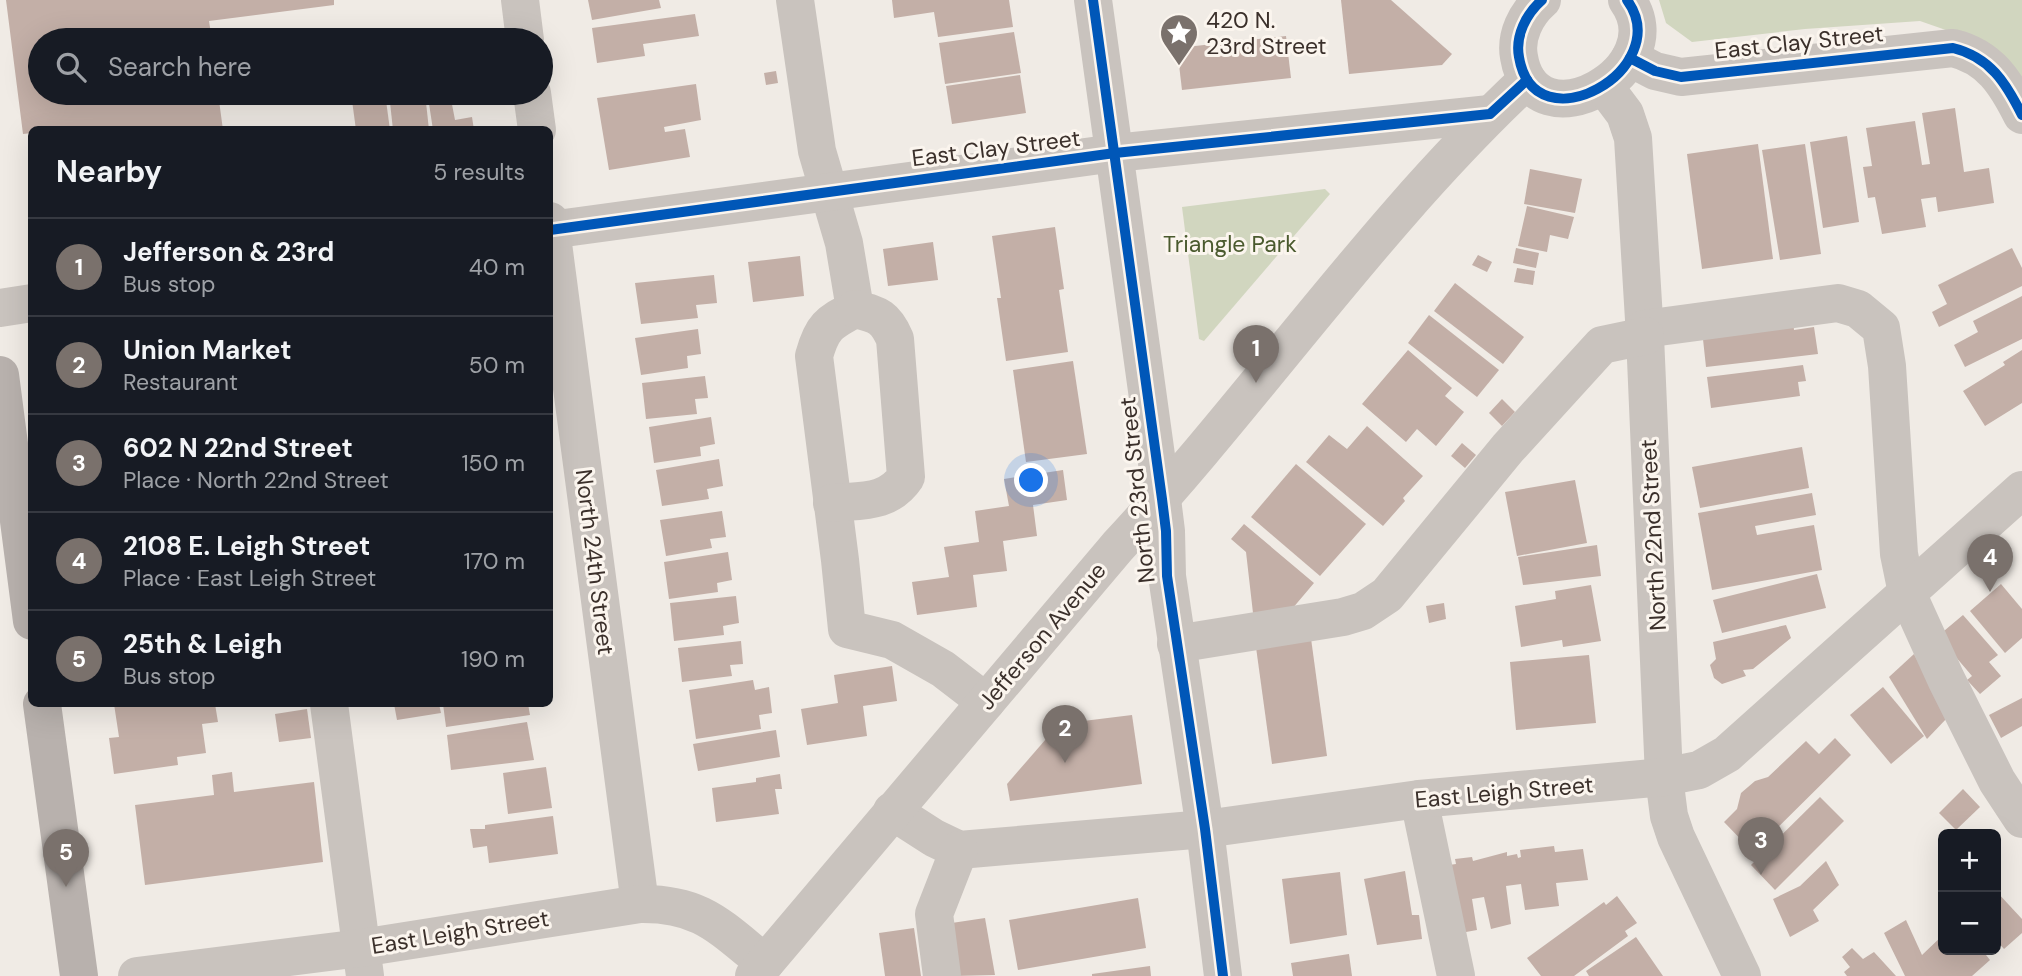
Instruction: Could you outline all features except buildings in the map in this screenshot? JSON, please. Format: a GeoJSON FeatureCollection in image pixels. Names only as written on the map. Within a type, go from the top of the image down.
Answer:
{"type":"FeatureCollection","features":[{"type":"Feature","properties":{"kind":"main road"},"geometry":{"type":"LineString","coordinates":[[0,375],[28,590]]}},
{"type":"Feature","properties":{"kind":"main road"},"geometry":{"type":"LineString","coordinates":[[42,707],[79,976]]}},
{"type":"Feature","properties":{"kind":"street"},"geometry":{"type":"LineString","coordinates":[[520,0],[524,28]]}},
{"type":"Feature","properties":{"kind":"street"},"geometry":{"type":"LineString","coordinates":[[795,0],[817,151],[844,243],[855,309]]}},
{"type":"Feature","properties":{"kind":"street","name":"North 23rd Street"},"geometry":{"type":"LineString","coordinates":[[1093,0],[1162,499],[1167,576],[1176,644],[1205,829],[1223,976]]}},
{"type":"Feature","properties":{"kind":"street"},"geometry":{"type":"LineString","coordinates":[[1542,0],[1526,20],[1518,39],[1518,54],[1527,80],[1539,92],[1552,98],[1570,99],[1587,96],[1604,86],[1630,58],[1636,41],[1637,25],[1633,8],[1627,0]]}},
{"type":"Feature","properties":{"kind":"street","name":"East Clay Street"},"geometry":{"type":"LineString","coordinates":[[1630,58],[1654,71],[1681,76],[1953,48],[1975,55],[2002,78],[2022,115]]}},
{"type":"Feature","properties":{"kind":"street","name":"Jefferson Avenue"},"geometry":{"type":"LineString","coordinates":[[760,969],[892,811],[1162,499],[1265,372],[1463,141],[1527,80]]}},
{"type":"Feature","properties":{"kind":"street","name":"North 22nd Street"},"geometry":{"type":"LineString","coordinates":[[1604,86],[1625,114],[1633,138],[1664,777],[1669,816],[1676,837],[1742,976]]}},
{"type":"Feature","properties":{"kind":"street"},"geometry":{"type":"LineString","coordinates":[[534,105],[536,126]]}},
{"type":"Feature","properties":{"kind":"street","name":"East Clay Street"},"geometry":{"type":"LineString","coordinates":[[553,227],[1115,153],[1490,114]]}},
{"type":"Feature","properties":{"kind":"street","name":"North 24th Street"},"geometry":{"type":"LineString","coordinates":[[553,250],[640,904]]}},
{"type":"Feature","properties":{"kind":"street"},"geometry":{"type":"LineString","coordinates":[[1176,644],[1343,617],[1363,611],[1387,595],[1507,448],[1602,345],[1644,333],[1838,303],[1858,309],[1881,328],[1887,366],[1899,554],[1907,593],[1997,781],[2022,819]]}},
{"type":"Feature","properties":{"kind":"street"},"geometry":{"type":"LineString","coordinates":[[0,308],[28,304]]}},
{"type":"Feature","properties":{"kind":"street"},"geometry":{"type":"LineString","coordinates":[[832,503],[885,497],[898,490],[906,477],[895,339],[888,324],[877,315],[855,309],[835,319],[820,334],[814,356],[846,629],[892,640],[943,669],[986,702]]}},
{"type":"Feature","properties":{"kind":"street","name":"East Leigh Street"},"geometry":{"type":"LineString","coordinates":[[959,850],[1205,829],[1419,799],[1664,777],[1699,770],[1727,754],[2022,490]]}},
{"type":"Feature","properties":{"kind":"street"},"geometry":{"type":"LineString","coordinates":[[329,707],[363,962]]}},
{"type":"Feature","properties":{"kind":"street"},"geometry":{"type":"LineString","coordinates":[[1419,799],[1456,976]]}},
{"type":"Feature","properties":{"kind":"street"},"geometry":{"type":"LineString","coordinates":[[892,811],[934,838],[959,850],[934,914],[942,976]]}},
{"type":"Feature","properties":{"kind":"street","name":"East Leigh Street"},"geometry":{"type":"LineString","coordinates":[[136,976],[363,962],[640,904],[665,904],[701,914],[716,922],[760,969]]}},
{"type":"Feature","properties":{"kind":"green space"},"geometry":{"type":"Polygon","coordinates":[[[1659,0],[2022,0],[2022,83],[1963,36],[1920,21],[1805,29],[1692,42],[1666,23],[1659,0]]]}},
{"type":"Feature","properties":{"kind":"green space","name":"Triangle Park"},"geometry":{"type":"Polygon","coordinates":[[[1325,189],[1330,194],[1204,341],[1199,339],[1182,207],[1325,189]]]}},
{"type":"Feature","properties":{"kind":"cycle path"},"geometry":{"type":"LineString","coordinates":[[1093,0],[1162,499],[1167,576],[1205,829],[1223,976]]}},
{"type":"Feature","properties":{"kind":"cycle path"},"geometry":{"type":"LineString","coordinates":[[1542,0],[1531,12],[1520,33],[1519,57],[1530,84],[1549,97],[1573,98],[1597,89],[1619,73],[1633,51],[1637,26],[1627,0]]}},
{"type":"Feature","properties":{"kind":"cycle path"},"geometry":{"type":"LineString","coordinates":[[1630,58],[1655,71],[1681,77],[1953,48],[1966,52],[1987,65],[2003,82],[2022,115]]}},
{"type":"Feature","properties":{"kind":"cycle path"},"geometry":{"type":"LineString","coordinates":[[553,230],[1115,153],[1490,114],[1527,80]]}},
{"type":"Feature","properties":{"kind":"place","name":"420 N. 23rd Street"},"geometry":{"type":"Point","coordinates":[1179,67]}},
{"type":"Feature","properties":{"kind":"place","name":"Jefferson & 23rd"},"geometry":{"type":"Point","coordinates":[1256,383]}},
{"type":"Feature","properties":{"kind":"place","name":"2108 E. Leigh Street"},"geometry":{"type":"Point","coordinates":[1990,592]}},
{"type":"Feature","properties":{"kind":"place","name":"Union Market"},"geometry":{"type":"Point","coordinates":[1065,763]}},
{"type":"Feature","properties":{"kind":"place","name":"602 N 22nd Street"},"geometry":{"type":"Point","coordinates":[1761,875]}},
{"type":"Feature","properties":{"kind":"place","name":"25th & Leigh"},"geometry":{"type":"Point","coordinates":[66,887]}}]}
